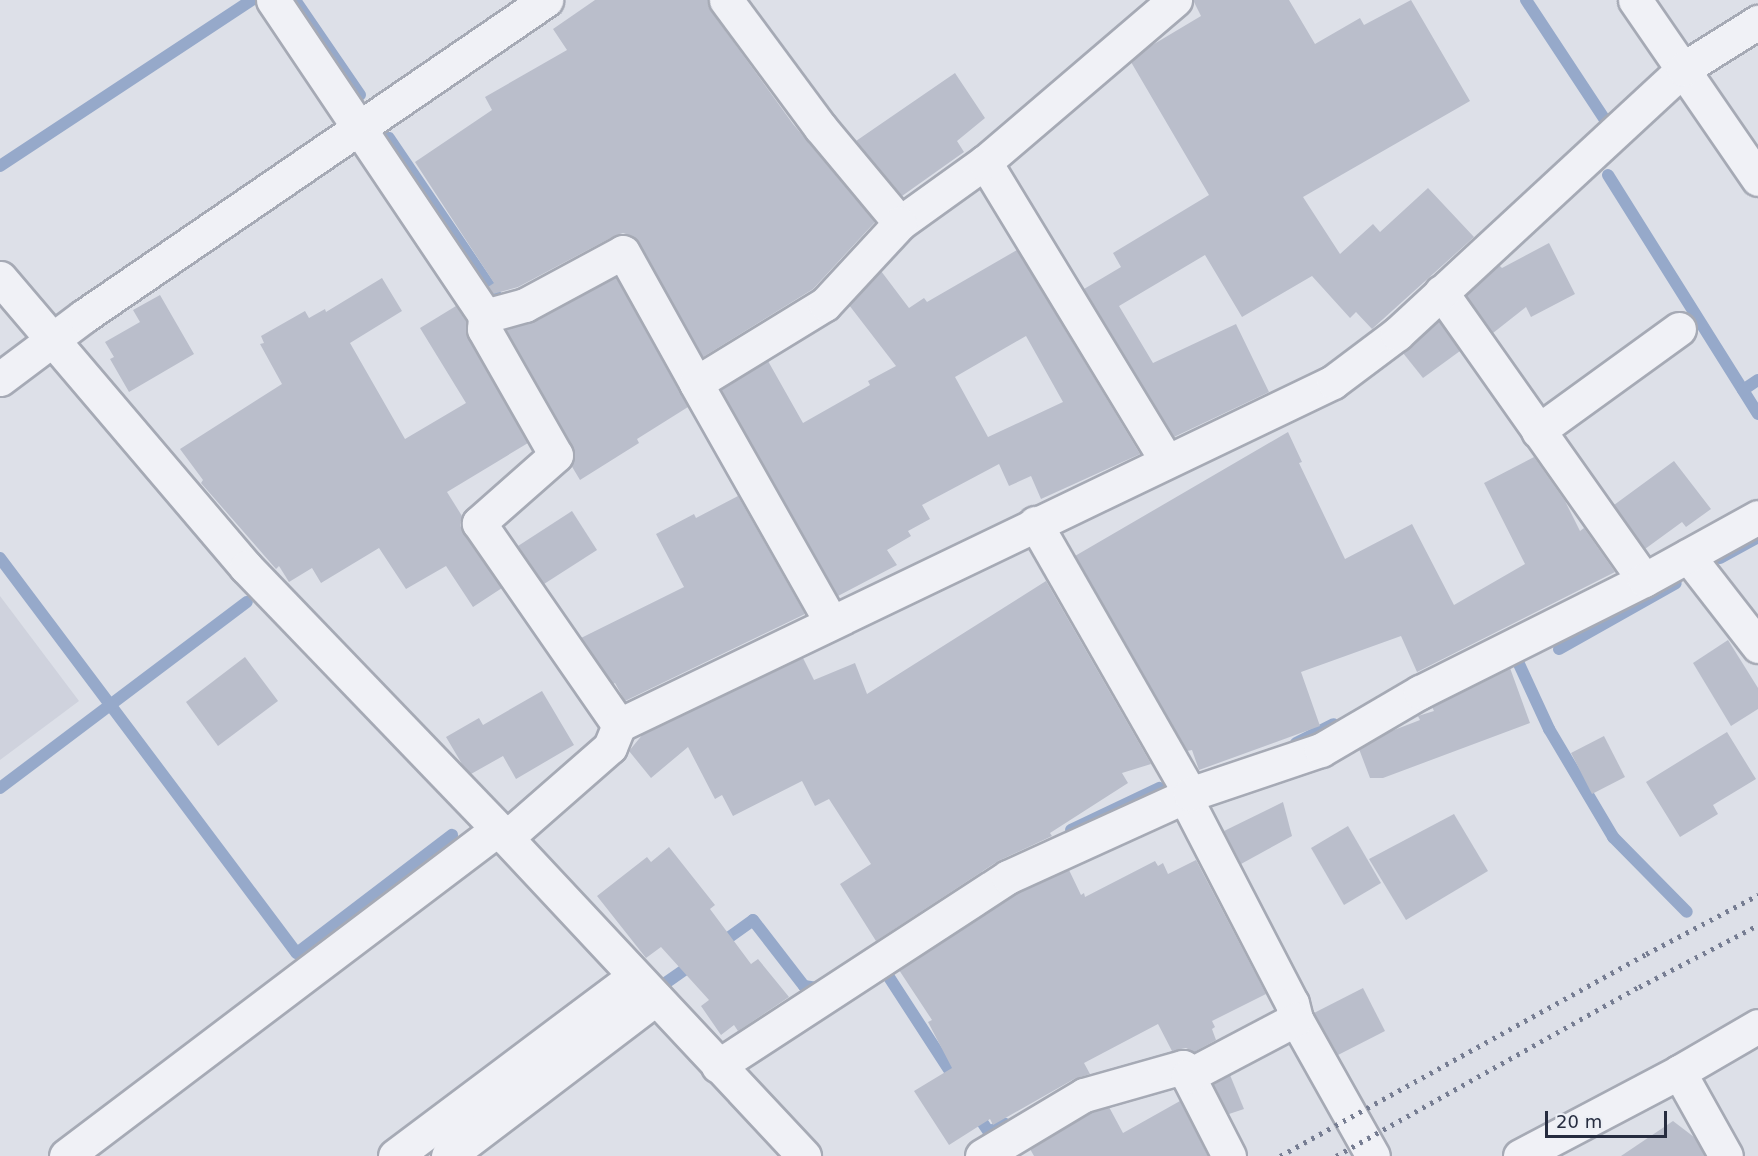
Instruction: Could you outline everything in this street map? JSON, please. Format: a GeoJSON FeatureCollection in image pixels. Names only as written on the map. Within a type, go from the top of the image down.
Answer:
{"type":"FeatureCollection","features":[{"type":"Feature","properties":{"kind":"street"},"geometry":{"type":"LineString","coordinates":[[273,0],[485,316],[484,329],[556,455],[479,523],[619,725]]}},
{"type":"Feature","properties":{"kind":"street"},"geometry":{"type":"LineString","coordinates":[[0,379],[52,340],[357,128],[546,0]]}},
{"type":"Feature","properties":{"kind":"street"},"geometry":{"type":"LineString","coordinates":[[726,0],[820,127],[900,223]]}},
{"type":"Feature","properties":{"kind":"street"},"geometry":{"type":"LineString","coordinates":[[696,383],[825,304],[900,223],[985,162],[1176,0]]}},
{"type":"Feature","properties":{"kind":"street"},"geometry":{"type":"LineString","coordinates":[[1635,0],[1758,179]]}},
{"type":"Feature","properties":{"kind":"street"},"geometry":{"type":"LineString","coordinates":[[66,1156],[502,833],[610,747],[619,725],[1166,460],[1333,382],[1397,334],[1683,69],[1758,21]]}},
{"type":"Feature","properties":{"kind":"street"},"geometry":{"type":"LineString","coordinates":[[985,162],[1166,460]]}},
{"type":"Feature","properties":{"kind":"street"},"geometry":{"type":"LineString","coordinates":[[485,316],[525,305],[623,252],[831,622]]}},
{"type":"Feature","properties":{"kind":"street"},"geometry":{"type":"LineString","coordinates":[[0,278],[246,567],[502,833],[718,1066],[794,1153]]}},
{"type":"Feature","properties":{"kind":"street"},"geometry":{"type":"LineString","coordinates":[[1441,292],[1644,580]]}},
{"type":"Feature","properties":{"kind":"street"},"geometry":{"type":"LineString","coordinates":[[1539,431],[1678,329]]}},
{"type":"Feature","properties":{"kind":"street"},"geometry":{"type":"LineString","coordinates":[[718,1066],[1008,877],[1187,795],[1321,750],[1420,692],[1644,580],[1758,517]]}},
{"type":"Feature","properties":{"kind":"street"},"geometry":{"type":"LineString","coordinates":[[1035,523],[1187,795],[1292,1003],[1296,1019],[1373,1156]]}},
{"type":"Feature","properties":{"kind":"street"},"geometry":{"type":"LineString","coordinates":[[1688,556],[1758,646]]}},
{"type":"Feature","properties":{"kind":"street"},"geometry":{"type":"LineString","coordinates":[[395,1156],[645,987]]}},
{"type":"Feature","properties":{"kind":"street"},"geometry":{"type":"LineString","coordinates":[[448,1156],[645,987]]}},
{"type":"Feature","properties":{"kind":"street"},"geometry":{"type":"LineString","coordinates":[[1188,1076],[1296,1019]]}},
{"type":"Feature","properties":{"kind":"street"},"geometry":{"type":"LineString","coordinates":[[1520,1156],[1679,1072],[1758,1026]]}},
{"type":"Feature","properties":{"kind":"street"},"geometry":{"type":"LineString","coordinates":[[982,1156],[1084,1095],[1183,1067],[1229,1156]]}},
{"type":"Feature","properties":{"kind":"street"},"geometry":{"type":"LineString","coordinates":[[1679,1072],[1726,1156]]}},
{"type":"Feature","properties":{"kind":"shaded area"},"geometry":{"type":"Polygon","coordinates":[[[0,596],[79,701],[0,760],[0,596]]]}},
{"type":"Feature","properties":{"kind":"building"},"geometry":{"type":"Polygon","coordinates":[[[595,0],[708,0],[711,11],[793,124],[875,222],[813,289],[703,357],[639,243],[632,236],[623,233],[518,287],[493,294],[488,287],[494,283],[415,162],[492,110],[485,97],[567,50],[553,29],[595,0]]]}},
{"type":"Feature","properties":{"kind":"building"},"geometry":{"type":"Polygon","coordinates":[[[1193,0],[1289,0],[1315,44],[1360,18],[1364,25],[1411,0],[1470,101],[1303,197],[1340,254],[1373,224],[1380,232],[1428,188],[1474,237],[1372,329],[1356,312],[1350,318],[1312,276],[1242,317],[1205,255],[1119,306],[1153,363],[1236,324],[1269,392],[1174,437],[1084,289],[1121,267],[1113,253],[1209,195],[1131,62],[1149,47],[1201,16],[1193,0]]]}},
{"type":"Feature","properties":{"kind":"building"},"geometry":{"type":"Polygon","coordinates":[[[955,73],[985,118],[957,141],[964,152],[902,196],[856,141],[955,73]]]}},
{"type":"Feature","properties":{"kind":"building"},"geometry":{"type":"Polygon","coordinates":[[[1549,243],[1575,294],[1531,317],[1526,307],[1493,333],[1466,295],[1499,265],[1502,268],[1549,243]]]}},
{"type":"Feature","properties":{"kind":"building"},"geometry":{"type":"Polygon","coordinates":[[[1017,250],[1140,454],[1041,499],[1031,476],[1009,486],[999,464],[922,505],[930,519],[908,531],[911,536],[887,550],[897,565],[838,596],[721,390],[768,361],[803,423],[870,385],[868,381],[896,366],[849,305],[881,271],[909,308],[924,298],[927,302],[1017,250]],[[1026,336],[955,377],[988,437],[1063,402],[1026,336]]]}},
{"type":"Feature","properties":{"kind":"building"},"geometry":{"type":"Polygon","coordinates":[[[616,277],[688,407],[637,439],[639,443],[580,480],[571,465],[575,454],[572,446],[506,330],[534,321],[616,277]]]}},
{"type":"Feature","properties":{"kind":"building"},"geometry":{"type":"Polygon","coordinates":[[[382,278],[402,311],[350,343],[405,439],[466,403],[420,328],[456,306],[466,321],[468,338],[528,443],[447,492],[462,516],[460,525],[464,534],[502,588],[473,607],[446,566],[406,589],[379,548],[321,583],[312,568],[289,582],[279,566],[276,569],[201,483],[203,480],[180,449],[282,384],[260,344],[264,343],[261,336],[305,311],[309,318],[325,309],[326,312],[382,278]]]}},
{"type":"Feature","properties":{"kind":"building"},"geometry":{"type":"Polygon","coordinates":[[[160,295],[194,354],[129,392],[110,359],[114,357],[105,342],[140,322],[133,310],[160,295]]]}},
{"type":"Feature","properties":{"kind":"building"},"geometry":{"type":"Polygon","coordinates":[[[1439,321],[1460,351],[1423,378],[1403,353],[1439,321]]]}},
{"type":"Feature","properties":{"kind":"building"},"geometry":{"type":"Polygon","coordinates":[[[1288,432],[1302,462],[1299,463],[1345,559],[1412,524],[1454,605],[1525,564],[1484,483],[1534,457],[1565,501],[1580,531],[1584,528],[1615,572],[1417,672],[1401,636],[1301,672],[1320,726],[1199,770],[1192,750],[1187,751],[1075,556],[1288,432]]]}},
{"type":"Feature","properties":{"kind":"building"},"geometry":{"type":"Polygon","coordinates":[[[1674,461],[1711,509],[1686,527],[1682,522],[1645,549],[1614,505],[1674,461]]]}},
{"type":"Feature","properties":{"kind":"building"},"geometry":{"type":"Polygon","coordinates":[[[738,496],[805,614],[625,701],[615,683],[613,684],[581,638],[684,587],[656,534],[694,514],[696,518],[738,496]]]}},
{"type":"Feature","properties":{"kind":"building"},"geometry":{"type":"Polygon","coordinates":[[[572,511],[597,550],[544,584],[518,546],[572,511]]]}},
{"type":"Feature","properties":{"kind":"building"},"geometry":{"type":"Polygon","coordinates":[[[1046,581],[1151,764],[1122,773],[1128,783],[1050,833],[1052,836],[998,861],[876,941],[840,884],[871,864],[829,799],[815,806],[802,781],[733,816],[722,795],[715,799],[688,747],[651,778],[629,751],[643,734],[803,658],[814,680],[855,663],[867,694],[1046,581]]]}},
{"type":"Feature","properties":{"kind":"building"},"geometry":{"type":"Polygon","coordinates":[[[1728,640],[1758,688],[1758,709],[1731,726],[1693,663],[1728,640]]]}},
{"type":"Feature","properties":{"kind":"building"},"geometry":{"type":"Polygon","coordinates":[[[245,657],[278,701],[218,746],[186,702],[245,657]]]}},
{"type":"Feature","properties":{"kind":"building"},"geometry":{"type":"Polygon","coordinates":[[[1510,668],[1530,723],[1383,778],[1370,778],[1359,749],[1389,732],[1420,720],[1418,716],[1434,711],[1432,707],[1510,668]]]}},
{"type":"Feature","properties":{"kind":"building"},"geometry":{"type":"Polygon","coordinates":[[[542,691],[574,745],[516,779],[503,756],[471,774],[462,764],[446,737],[479,718],[483,725],[542,691]]]}},
{"type":"Feature","properties":{"kind":"building"},"geometry":{"type":"Polygon","coordinates":[[[1727,732],[1756,779],[1713,805],[1718,814],[1680,837],[1646,782],[1727,732]]]}},
{"type":"Feature","properties":{"kind":"building"},"geometry":{"type":"Polygon","coordinates":[[[1604,736],[1625,777],[1592,794],[1571,753],[1604,736]]]}},
{"type":"Feature","properties":{"kind":"building"},"geometry":{"type":"Polygon","coordinates":[[[1283,802],[1292,836],[1241,864],[1224,831],[1283,802]]]}},
{"type":"Feature","properties":{"kind":"building"},"geometry":{"type":"Polygon","coordinates":[[[1454,814],[1488,871],[1406,920],[1369,859],[1454,814]]]}},
{"type":"Feature","properties":{"kind":"building"},"geometry":{"type":"Polygon","coordinates":[[[1348,826],[1381,883],[1344,905],[1311,848],[1348,826]]]}},
{"type":"Feature","properties":{"kind":"building"},"geometry":{"type":"Polygon","coordinates":[[[669,847],[715,905],[710,909],[751,964],[758,959],[789,997],[738,1031],[734,1025],[721,1035],[701,1006],[709,1000],[661,947],[646,958],[597,896],[647,857],[651,862],[669,847]]]}},
{"type":"Feature","properties":{"kind":"building"},"geometry":{"type":"Polygon","coordinates":[[[1196,860],[1266,994],[1212,1021],[1216,1040],[1194,1052],[1186,1048],[1172,1051],[1158,1024],[1084,1063],[1090,1074],[1074,1079],[993,1125],[990,1119],[949,1145],[914,1091],[952,1068],[928,1022],[932,1020],[899,970],[1017,893],[1069,870],[1081,895],[1084,893],[1085,897],[1155,861],[1158,866],[1163,863],[1168,874],[1196,860]]]}},
{"type":"Feature","properties":{"kind":"building"},"geometry":{"type":"Polygon","coordinates":[[[1363,988],[1385,1031],[1338,1055],[1314,1013],[1363,988]]]}},
{"type":"Feature","properties":{"kind":"building"},"geometry":{"type":"Polygon","coordinates":[[[1230,1075],[1244,1109],[1229,1114],[1213,1084],[1230,1075]]]}},
{"type":"Feature","properties":{"kind":"building"},"geometry":{"type":"Polygon","coordinates":[[[1180,1101],[1208,1156],[1034,1156],[1030,1149],[1091,1112],[1109,1107],[1123,1133],[1180,1101]]]}},
{"type":"Feature","properties":{"kind":"building"},"geometry":{"type":"Polygon","coordinates":[[[1673,1121],[1694,1137],[1705,1156],[1621,1156],[1673,1121]]]}},
{"type":"Feature","properties":{"kind":"waterway"},"geometry":{"type":"LineString","coordinates":[[0,166],[252,0]]}},
{"type":"Feature","properties":{"kind":"waterway"},"geometry":{"type":"LineString","coordinates":[[295,0],[360,95]]}},
{"type":"Feature","properties":{"kind":"waterway"},"geometry":{"type":"LineString","coordinates":[[1526,0],[1605,120]]}},
{"type":"Feature","properties":{"kind":"waterway"},"geometry":{"type":"LineString","coordinates":[[389,138],[498,299]]}},
{"type":"Feature","properties":{"kind":"waterway"},"geometry":{"type":"LineString","coordinates":[[1608,175],[1758,414]]}},
{"type":"Feature","properties":{"kind":"waterway"},"geometry":{"type":"LineString","coordinates":[[1743,390],[1758,380]]}},
{"type":"Feature","properties":{"kind":"waterway"},"geometry":{"type":"LineString","coordinates":[[1720,558],[1758,537]]}},
{"type":"Feature","properties":{"kind":"waterway"},"geometry":{"type":"LineString","coordinates":[[0,558],[297,953],[452,835]]}},
{"type":"Feature","properties":{"kind":"waterway"},"geometry":{"type":"LineString","coordinates":[[1559,649],[1676,583]]}},
{"type":"Feature","properties":{"kind":"waterway"},"geometry":{"type":"LineString","coordinates":[[0,788],[247,602]]}},
{"type":"Feature","properties":{"kind":"waterway"},"geometry":{"type":"LineString","coordinates":[[1519,664],[1549,729],[1613,837],[1687,912]]}},
{"type":"Feature","properties":{"kind":"waterway"},"geometry":{"type":"LineString","coordinates":[[1296,743],[1334,724]]}},
{"type":"Feature","properties":{"kind":"waterway"},"geometry":{"type":"LineString","coordinates":[[1071,830],[1159,788]]}},
{"type":"Feature","properties":{"kind":"waterway"},"geometry":{"type":"LineString","coordinates":[[717,946],[753,920],[804,986],[817,988],[823,985]]}},
{"type":"Feature","properties":{"kind":"waterway"},"geometry":{"type":"LineString","coordinates":[[667,982],[696,962]]}},
{"type":"Feature","properties":{"kind":"waterway"},"geometry":{"type":"LineString","coordinates":[[885,971],[957,1082]]}},
{"type":"Feature","properties":{"kind":"waterway"},"geometry":{"type":"LineString","coordinates":[[974,1110],[989,1132],[1005,1124]]}},
{"type":"Feature","properties":{"kind":"railway"},"geometry":{"type":"LineString","coordinates":[[1280,1156],[1646,954],[1758,895]]}},
{"type":"Feature","properties":{"kind":"railway"},"geometry":{"type":"LineString","coordinates":[[1336,1156],[1639,987],[1758,925]]}}]}
